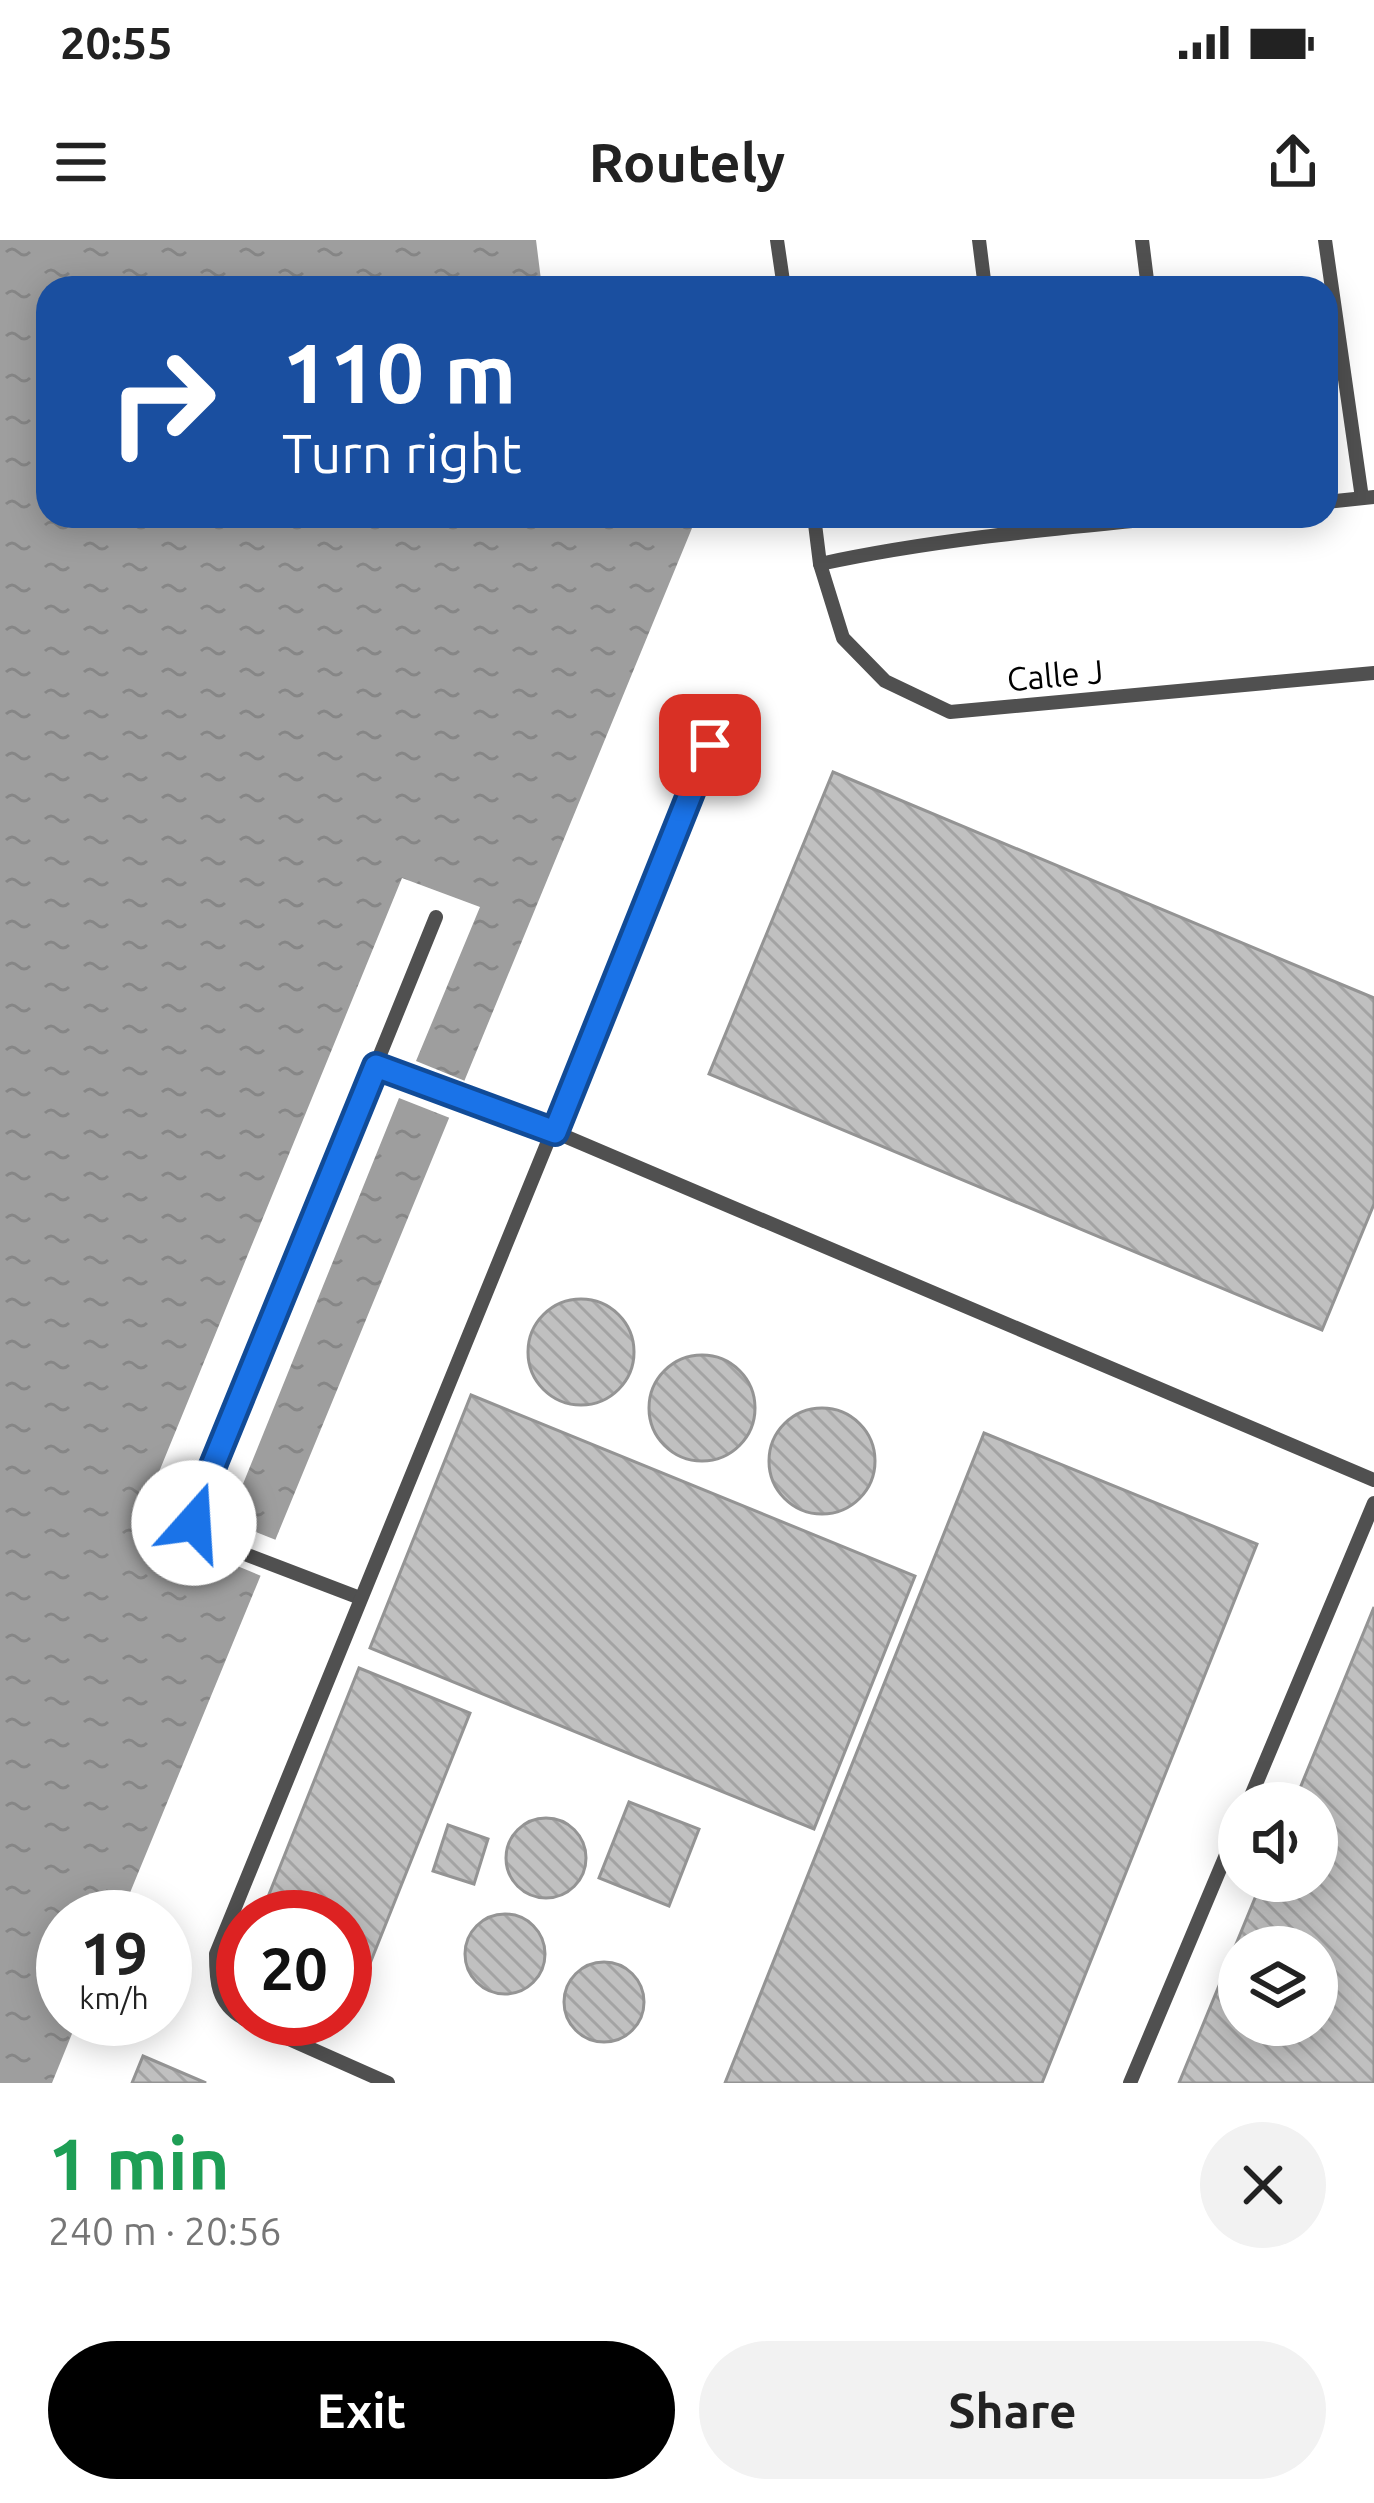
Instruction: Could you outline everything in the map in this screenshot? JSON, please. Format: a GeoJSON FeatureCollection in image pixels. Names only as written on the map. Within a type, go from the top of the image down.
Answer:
{"type":"FeatureCollection","features":[{"type":"Feature","properties":{"kind":"lane"},"geometry":{"type":"LineString","coordinates":[[778,240],[782,276]]}},
{"type":"Feature","properties":{"kind":"lane"},"geometry":{"type":"LineString","coordinates":[[979,240],[984,276]]}},
{"type":"Feature","properties":{"kind":"lane"},"geometry":{"type":"LineString","coordinates":[[1142,240],[1146,276]]}},
{"type":"Feature","properties":{"kind":"lane"},"geometry":{"type":"LineString","coordinates":[[1325,240],[1331,276]]}},
{"type":"Feature","properties":{"kind":"lane"},"geometry":{"type":"LineString","coordinates":[[1338,318],[1368,498],[1338,501]]}},
{"type":"Feature","properties":{"kind":"lane","name":"Calle J"},"geometry":{"type":"LineString","coordinates":[[816,528],[820,564],[843,638],[885,681],[950,712],[1374,673]]}},
{"type":"Feature","properties":{"kind":"lane"},"geometry":{"type":"LineString","coordinates":[[820,564],[997,528]]}},
{"type":"Feature","properties":{"kind":"lane"},"geometry":{"type":"LineString","coordinates":[[242,1890],[710,745]]}},
{"type":"Feature","properties":{"kind":"lane"},"geometry":{"type":"LineString","coordinates":[[360,1598],[200,1537],[194,1523],[196,1507],[436,917]]}},
{"type":"Feature","properties":{"kind":"lane"},"geometry":{"type":"LineString","coordinates":[[376,1066],[555,1132],[1374,1480]]}},
{"type":"Feature","properties":{"kind":"lane"},"geometry":{"type":"LineString","coordinates":[[1257,1782],[1374,1503]]}},
{"type":"Feature","properties":{"kind":"lane"},"geometry":{"type":"LineString","coordinates":[[1130,2083],[1218,1874]]}},
{"type":"Feature","properties":{"kind":"lane"},"geometry":{"type":"LineString","coordinates":[[305,2046],[388,2083]]}},
{"type":"Feature","properties":{"kind":"water"},"geometry":{"type":"Polygon","coordinates":[[[0,240],[536,240],[540,276],[36,276],[36,528],[692,528],[131,1890],[36,1890],[36,2046],[67,2046],[52,2083],[0,2083],[0,240]]]}},
{"type":"Feature","properties":{"kind":"pier"},"geometry":{"type":"Polygon","coordinates":[[[402,878],[480,907],[416,1061],[470,1083],[455,1120],[399,1098],[228,1521],[281,1542],[266,1578],[213,1556],[210,1562],[134,1533],[402,878]]]}},
{"type":"Feature","properties":{"kind":"building"},"geometry":{"type":"Polygon","coordinates":[[[833,772],[1374,998],[1374,1204],[1322,1330],[709,1074],[833,772]]]}},
{"type":"Feature","properties":{"kind":"building"},"geometry":{"type":"Polygon","coordinates":[[[581,1299],[601,1303],[618,1315],[630,1332],[634,1352],[630,1372],[618,1389],[601,1401],[581,1405],[561,1401],[544,1389],[532,1372],[528,1352],[532,1332],[544,1315],[561,1303],[581,1299]]]}},
{"type":"Feature","properties":{"kind":"building"},"geometry":{"type":"Polygon","coordinates":[[[702,1355],[722,1359],[739,1371],[751,1388],[755,1408],[751,1428],[739,1445],[722,1457],[702,1461],[682,1457],[665,1445],[653,1428],[649,1408],[653,1388],[665,1371],[682,1359],[702,1355]]]}},
{"type":"Feature","properties":{"kind":"building"},"geometry":{"type":"Polygon","coordinates":[[[471,1395],[915,1576],[814,1829],[370,1648],[471,1395]]]}},
{"type":"Feature","properties":{"kind":"building"},"geometry":{"type":"Polygon","coordinates":[[[822,1408],[842,1412],[859,1424],[871,1441],[875,1461],[871,1481],[859,1498],[842,1510],[822,1514],[802,1510],[785,1498],[773,1481],[769,1461],[773,1441],[785,1424],[802,1412],[822,1408]]]}},
{"type":"Feature","properties":{"kind":"building"},"geometry":{"type":"Polygon","coordinates":[[[984,1433],[1257,1544],[1042,2083],[725,2083],[984,1433]]]}},
{"type":"Feature","properties":{"kind":"building"},"geometry":{"type":"Polygon","coordinates":[[[1374,1607],[1374,2083],[1179,2083],[1218,1988],[1218,2046],[1338,2046],[1338,1926],[1244,1926],[1253,1902],[1338,1902],[1338,1782],[1303,1782],[1374,1607]]]}},
{"type":"Feature","properties":{"kind":"building"},"geometry":{"type":"Polygon","coordinates":[[[359,1668],[470,1713],[372,1958],[372,1890],[271,1890],[359,1668]]]}},
{"type":"Feature","properties":{"kind":"building"},"geometry":{"type":"Polygon","coordinates":[[[629,1802],[699,1829],[669,1906],[599,1878],[629,1802]]]}},
{"type":"Feature","properties":{"kind":"building"},"geometry":{"type":"Polygon","coordinates":[[[546,1818],[575,1829],[586,1858],[575,1887],[546,1898],[517,1887],[506,1858],[517,1829],[546,1818]]]}},
{"type":"Feature","properties":{"kind":"building"},"geometry":{"type":"Polygon","coordinates":[[[448,1825],[488,1839],[474,1884],[433,1871],[448,1825]]]}},
{"type":"Feature","properties":{"kind":"building"},"geometry":{"type":"Polygon","coordinates":[[[505,1914],[534,1925],[545,1954],[534,1983],[505,1994],[476,1983],[465,1954],[476,1925],[505,1914]]]}},
{"type":"Feature","properties":{"kind":"building"},"geometry":{"type":"Polygon","coordinates":[[[604,1962],[633,1973],[644,2002],[633,2031],[604,2042],[575,2031],[564,2002],[575,1973],[604,1962]]]}},
{"type":"Feature","properties":{"kind":"building"},"geometry":{"type":"Polygon","coordinates":[[[143,2056],[206,2083],[132,2083],[143,2056]]]}},
{"type":"Feature","properties":{"kind":"route"},"geometry":{"type":"LineString","coordinates":[[194,1523],[196,1507],[376,1066],[555,1132],[710,745]]}}]}
